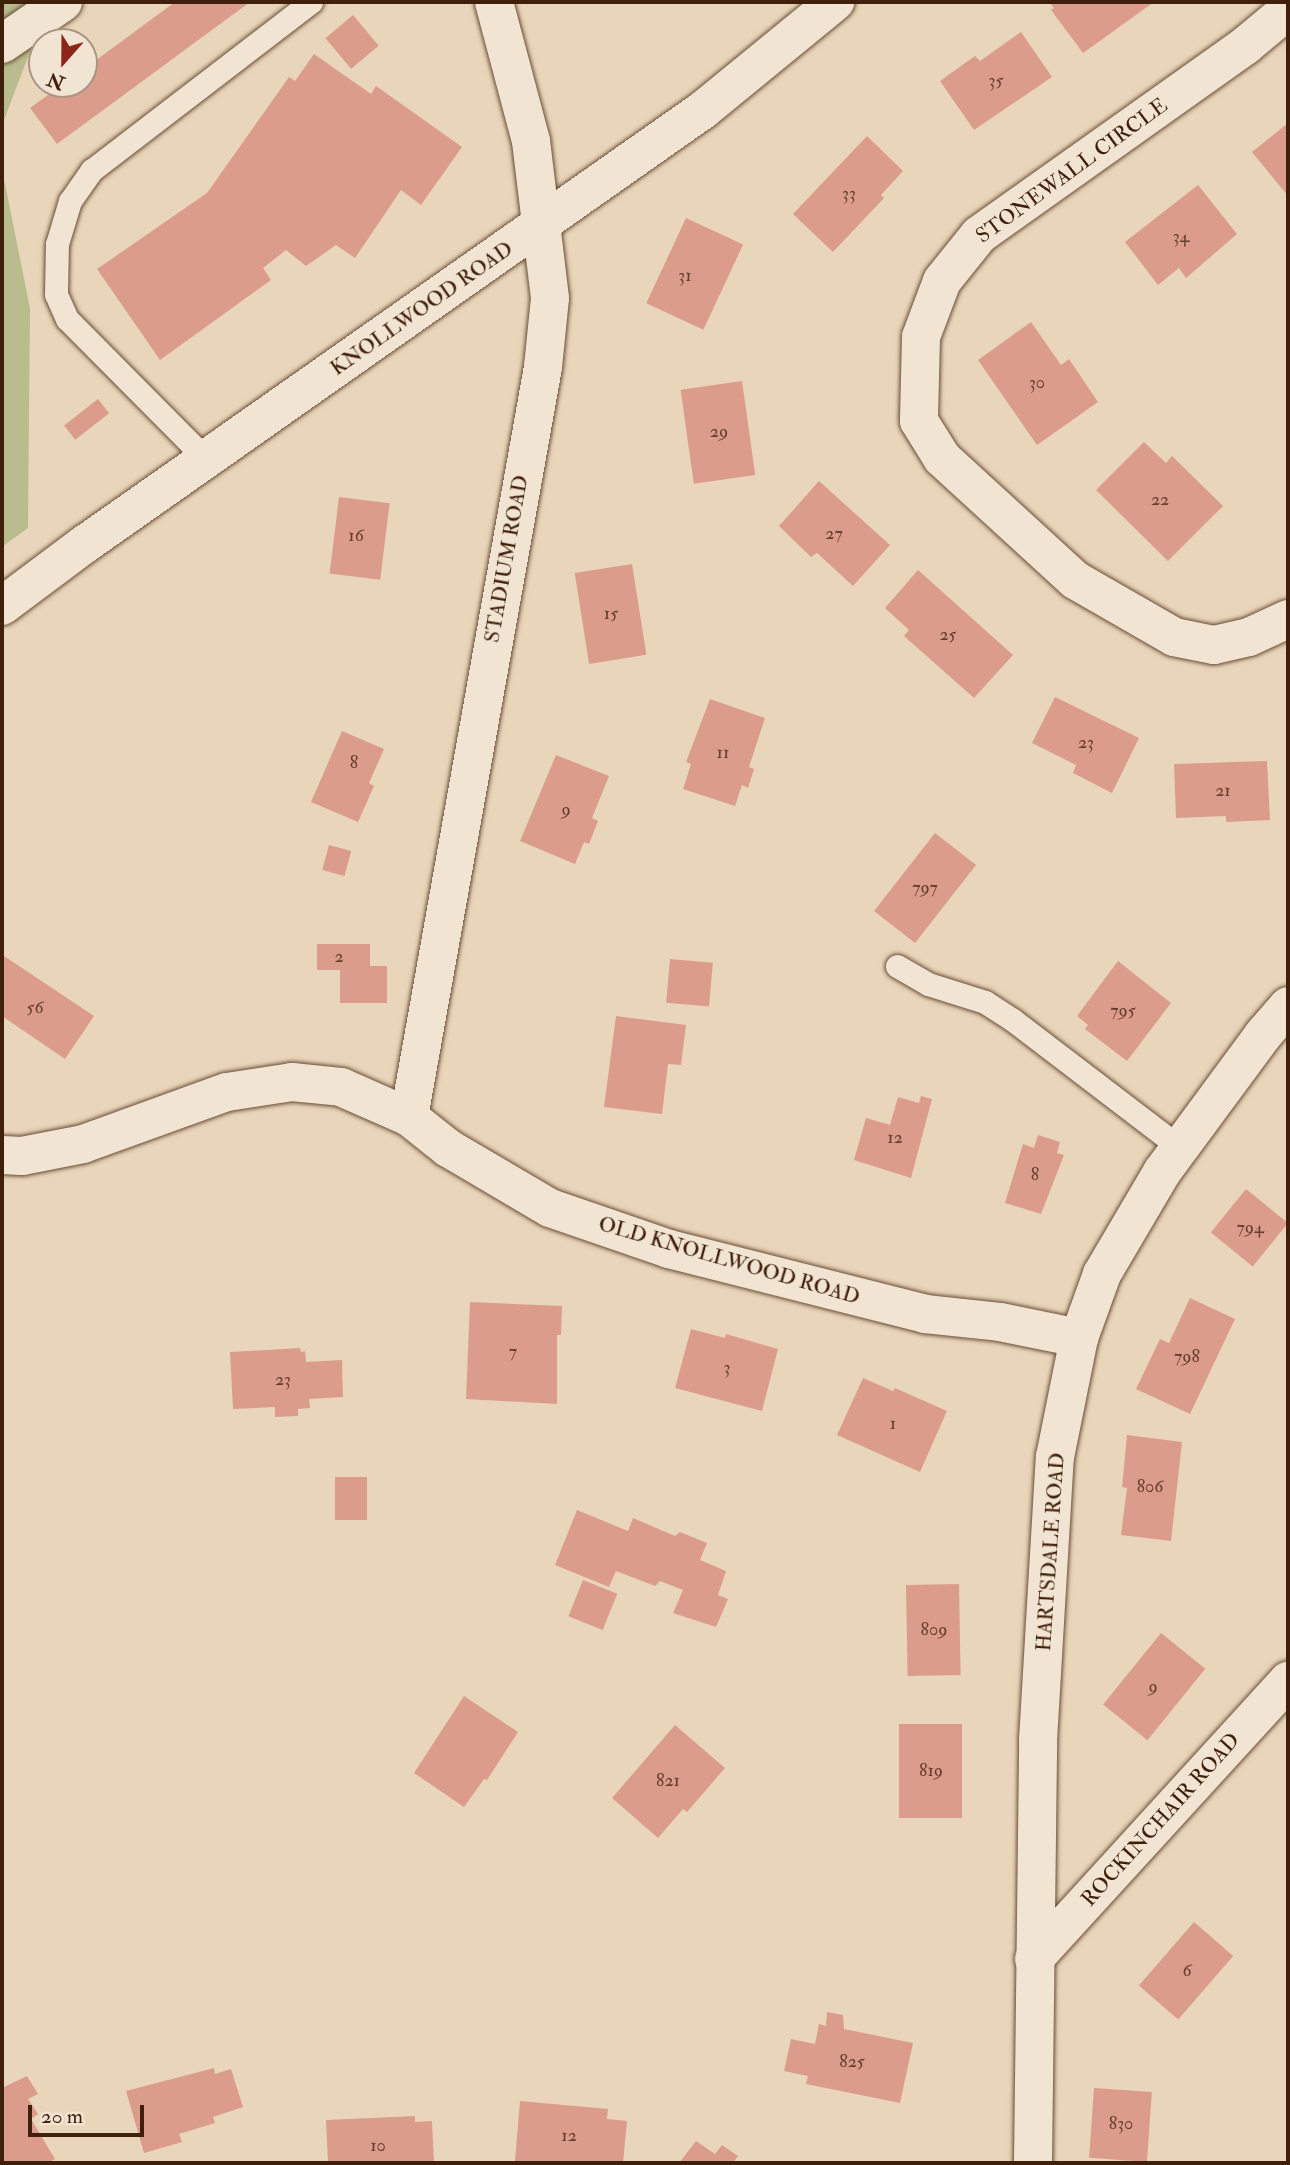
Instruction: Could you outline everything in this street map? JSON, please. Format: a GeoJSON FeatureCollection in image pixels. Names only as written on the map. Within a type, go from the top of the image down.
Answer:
{"type":"FeatureCollection","features":[{"type":"Feature","properties":{"kind":"street"},"geometry":{"type":"LineString","coordinates":[[2,44],[63,2]]}},
{"type":"Feature","properties":{"kind":"street","name":"STADIUM ROAD"},"geometry":{"type":"LineString","coordinates":[[409,1117],[542,368],[550,298],[531,141],[494,2]]}},
{"type":"Feature","properties":{"kind":"street","name":"KNOLLWOOD ROAD"},"geometry":{"type":"LineString","coordinates":[[2,606],[205,459],[703,110],[835,2]]}},
{"type":"Feature","properties":{"kind":"street","name":"STONEWALL CIRCLE"},"geometry":{"type":"LineString","coordinates":[[1288,10],[1245,46],[979,234],[943,281],[921,337],[919,421],[942,458],[1075,580],[1174,637],[1214,645],[1249,637],[1288,619]]}},
{"type":"Feature","properties":{"kind":"street","name":"HARTSDALE ROAD"},"geometry":{"type":"LineString","coordinates":[[1033,2163],[1038,1740],[1055,1458],[1079,1338],[1102,1274],[1179,1147],[1288,1006]]}},
{"type":"Feature","properties":{"kind":"street","name":"OLD KNOLLWOOD ROAD"},"geometry":{"type":"LineString","coordinates":[[2,1155],[22,1156],[83,1144],[227,1092],[292,1082],[341,1087],[409,1117],[448,1148],[550,1208],[669,1249],[925,1314],[1000,1322],[1079,1338]]}},
{"type":"Feature","properties":{"kind":"street","name":"ROCKINCHAIR ROAD"},"geometry":{"type":"LineString","coordinates":[[1034,1959],[1288,1681]]}},
{"type":"Feature","properties":{"kind":"lane"},"geometry":{"type":"LineString","coordinates":[[205,459],[67,319],[56,294],[57,244],[70,201],[92,170],[311,2]]}},
{"type":"Feature","properties":{"kind":"lane"},"geometry":{"type":"LineString","coordinates":[[897,966],[928,984],[985,1002],[1013,1020],[1179,1147]]}},
{"type":"Feature","properties":{"kind":"green space"},"geometry":{"type":"Polygon","coordinates":[[[2,2],[49,2],[39,28],[28,28],[28,57],[4,120],[4,179],[30,308],[28,528],[2,547],[2,2]]]}},
{"type":"Feature","properties":{"kind":"building"},"geometry":{"type":"Polygon","coordinates":[[[175,2],[250,2],[57,144],[30,108],[44,98],[98,98],[98,59],[175,2]]]}},
{"type":"Feature","properties":{"kind":"building"},"geometry":{"type":"Polygon","coordinates":[[[1049,2],[1154,2],[1083,53],[1051,10],[1054,8],[1049,2]]]}},
{"type":"Feature","properties":{"kind":"building"},"geometry":{"type":"Polygon","coordinates":[[[353,15],[379,46],[351,69],[325,38],[353,15]]]}},
{"type":"Feature","properties":{"kind":"building"},"geometry":{"type":"Polygon","coordinates":[[[1021,32],[1052,77],[974,130],[940,81],[975,56],[980,61],[1021,32]]]}},
{"type":"Feature","properties":{"kind":"building"},"geometry":{"type":"Polygon","coordinates":[[[314,54],[371,94],[376,86],[462,147],[421,205],[401,190],[355,258],[336,245],[306,266],[286,250],[263,268],[271,280],[160,360],[97,269],[207,193],[289,77],[295,81],[314,54]]]}},
{"type":"Feature","properties":{"kind":"building"},"geometry":{"type":"Polygon","coordinates":[[[1288,123],[1288,196],[1252,152],[1288,123]]]}},
{"type":"Feature","properties":{"kind":"building"},"geometry":{"type":"Polygon","coordinates":[[[867,136],[903,171],[881,195],[884,198],[833,252],[793,214],[867,136]]]}},
{"type":"Feature","properties":{"kind":"building"},"geometry":{"type":"Polygon","coordinates":[[[1198,185],[1237,234],[1186,278],[1179,268],[1158,285],[1125,242],[1198,185]]]}},
{"type":"Feature","properties":{"kind":"building"},"geometry":{"type":"Polygon","coordinates":[[[686,218],[743,245],[703,330],[646,303],[686,218]]]}},
{"type":"Feature","properties":{"kind":"building"},"geometry":{"type":"Polygon","coordinates":[[[1031,322],[1061,365],[1069,359],[1098,402],[1037,445],[978,360],[1031,322]]]}},
{"type":"Feature","properties":{"kind":"building"},"geometry":{"type":"Polygon","coordinates":[[[742,381],[755,475],[694,484],[681,390],[742,381]]]}},
{"type":"Feature","properties":{"kind":"building"},"geometry":{"type":"Polygon","coordinates":[[[98,399],[109,413],[75,440],[64,425],[98,399]]]}},
{"type":"Feature","properties":{"kind":"building"},"geometry":{"type":"Polygon","coordinates":[[[1144,442],[1166,463],[1172,456],[1223,506],[1168,561],[1096,490],[1144,442]]]}},
{"type":"Feature","properties":{"kind":"building"},"geometry":{"type":"Polygon","coordinates":[[[819,481],[890,545],[853,586],[817,553],[811,557],[779,526],[819,481]]]}},
{"type":"Feature","properties":{"kind":"building"},"geometry":{"type":"Polygon","coordinates":[[[339,497],[390,503],[380,580],[330,573],[339,497]]]}},
{"type":"Feature","properties":{"kind":"building"},"geometry":{"type":"Polygon","coordinates":[[[632,564],[646,655],[589,664],[575,573],[632,564]]]}},
{"type":"Feature","properties":{"kind":"building"},"geometry":{"type":"Polygon","coordinates":[[[918,570],[1013,655],[974,698],[904,636],[909,630],[885,608],[918,570]]]}},
{"type":"Feature","properties":{"kind":"building"},"geometry":{"type":"Polygon","coordinates":[[[1055,697],[1139,738],[1112,793],[1073,773],[1076,765],[1032,743],[1055,697]]]}},
{"type":"Feature","properties":{"kind":"building"},"geometry":{"type":"Polygon","coordinates":[[[710,699],[765,718],[749,767],[754,769],[748,788],[742,785],[735,806],[683,789],[691,764],[686,762],[710,699]]]}},
{"type":"Feature","properties":{"kind":"building"},"geometry":{"type":"Polygon","coordinates":[[[342,731],[384,749],[369,783],[374,786],[358,822],[311,802],[342,731]]]}},
{"type":"Feature","properties":{"kind":"building"},"geometry":{"type":"Polygon","coordinates":[[[556,755],[609,776],[592,818],[598,821],[589,844],[584,842],[575,864],[520,841],[556,755]]]}},
{"type":"Feature","properties":{"kind":"building"},"geometry":{"type":"Polygon","coordinates":[[[1267,761],[1270,820],[1226,822],[1226,816],[1176,818],[1174,764],[1267,761]]]}},
{"type":"Feature","properties":{"kind":"building"},"geometry":{"type":"Polygon","coordinates":[[[935,833],[976,865],[915,943],[874,911],[935,833]]]}},
{"type":"Feature","properties":{"kind":"building"},"geometry":{"type":"Polygon","coordinates":[[[329,845],[351,851],[344,876],[322,870],[329,845]]]}},
{"type":"Feature","properties":{"kind":"building"},"geometry":{"type":"Polygon","coordinates":[[[317,944],[370,944],[370,966],[387,966],[387,1003],[340,1003],[340,970],[317,970],[317,944]]]}},
{"type":"Feature","properties":{"kind":"building"},"geometry":{"type":"Polygon","coordinates":[[[4,956],[94,1016],[65,1059],[2,1016],[4,956]]]}},
{"type":"Feature","properties":{"kind":"building"},"geometry":{"type":"Polygon","coordinates":[[[670,959],[713,963],[709,1007],[666,1003],[670,959]]]}},
{"type":"Feature","properties":{"kind":"building"},"geometry":{"type":"Polygon","coordinates":[[[1118,961],[1171,1003],[1127,1061],[1085,1029],[1088,1025],[1077,1016],[1118,961]]]}},
{"type":"Feature","properties":{"kind":"building"},"geometry":{"type":"Polygon","coordinates":[[[616,1016],[686,1025],[681,1065],[668,1064],[662,1114],[604,1107],[616,1016]]]}},
{"type":"Feature","properties":{"kind":"building"},"geometry":{"type":"Polygon","coordinates":[[[921,1096],[932,1099],[911,1178],[854,1160],[866,1118],[890,1125],[898,1097],[919,1103],[921,1096]]]}},
{"type":"Feature","properties":{"kind":"building"},"geometry":{"type":"Polygon","coordinates":[[[1038,1135],[1060,1142],[1057,1153],[1064,1155],[1041,1214],[1005,1203],[1023,1144],[1034,1148],[1038,1135]]]}},
{"type":"Feature","properties":{"kind":"building"},"geometry":{"type":"Polygon","coordinates":[[[1246,1189],[1288,1223],[1253,1267],[1211,1233],[1246,1189]]]}},
{"type":"Feature","properties":{"kind":"building"},"geometry":{"type":"Polygon","coordinates":[[[1190,1298],[1235,1319],[1190,1414],[1136,1389],[1160,1339],[1169,1343],[1190,1298]]]}},
{"type":"Feature","properties":{"kind":"building"},"geometry":{"type":"Polygon","coordinates":[[[470,1302],[562,1306],[561,1335],[557,1335],[557,1404],[466,1399],[470,1302]]]}},
{"type":"Feature","properties":{"kind":"building"},"geometry":{"type":"Polygon","coordinates":[[[691,1329],[725,1338],[726,1334],[778,1349],[762,1411],[675,1388],[691,1329]]]}},
{"type":"Feature","properties":{"kind":"building"},"geometry":{"type":"Polygon","coordinates":[[[300,1348],[301,1352],[305,1351],[306,1362],[342,1360],[343,1397],[309,1399],[310,1408],[298,1409],[298,1416],[275,1417],[275,1407],[233,1409],[230,1352],[300,1348]]]}},
{"type":"Feature","properties":{"kind":"building"},"geometry":{"type":"Polygon","coordinates":[[[863,1378],[893,1391],[895,1388],[947,1411],[920,1472],[837,1435],[863,1378]]]}},
{"type":"Feature","properties":{"kind":"building"},"geometry":{"type":"Polygon","coordinates":[[[1127,1435],[1182,1442],[1171,1541],[1121,1535],[1127,1488],[1122,1487],[1127,1435]]]}},
{"type":"Feature","properties":{"kind":"building"},"geometry":{"type":"Polygon","coordinates":[[[335,1477],[367,1477],[367,1520],[335,1520],[335,1477]]]}},
{"type":"Feature","properties":{"kind":"building"},"geometry":{"type":"Polygon","coordinates":[[[577,1510],[628,1531],[633,1518],[675,1536],[680,1532],[707,1543],[700,1560],[726,1571],[718,1595],[728,1599],[716,1627],[673,1613],[683,1590],[660,1581],[655,1586],[616,1571],[609,1587],[555,1565],[577,1510]]]}},
{"type":"Feature","properties":{"kind":"building"},"geometry":{"type":"Polygon","coordinates":[[[583,1580],[617,1594],[603,1630],[568,1616],[583,1580]]]}},
{"type":"Feature","properties":{"kind":"building"},"geometry":{"type":"Polygon","coordinates":[[[959,1584],[961,1675],[908,1676],[906,1585],[959,1584]]]}},
{"type":"Feature","properties":{"kind":"building"},"geometry":{"type":"Polygon","coordinates":[[[1161,1633],[1205,1669],[1147,1740],[1103,1704],[1161,1633]]]}},
{"type":"Feature","properties":{"kind":"building"},"geometry":{"type":"Polygon","coordinates":[[[464,1696],[518,1732],[487,1780],[484,1779],[464,1807],[414,1773],[464,1696]]]}},
{"type":"Feature","properties":{"kind":"building"},"geometry":{"type":"Polygon","coordinates":[[[899,1724],[962,1724],[962,1818],[899,1818],[899,1724]]]}},
{"type":"Feature","properties":{"kind":"building"},"geometry":{"type":"Polygon","coordinates":[[[675,1725],[725,1768],[687,1812],[683,1809],[658,1838],[612,1798],[675,1725]]]}},
{"type":"Feature","properties":{"kind":"building"},"geometry":{"type":"Polygon","coordinates":[[[1194,1922],[1233,1956],[1178,2020],[1139,1985],[1194,1922]]]}},
{"type":"Feature","properties":{"kind":"building"},"geometry":{"type":"Polygon","coordinates":[[[827,2012],[843,2015],[844,2029],[913,2043],[900,2103],[806,2084],[808,2076],[784,2071],[791,2039],[815,2044],[819,2024],[826,2026],[827,2012]]]}},
{"type":"Feature","properties":{"kind":"building"},"geometry":{"type":"Polygon","coordinates":[[[214,2068],[215,2074],[231,2069],[243,2107],[213,2117],[215,2123],[179,2134],[182,2142],[144,2153],[126,2091],[214,2068]]]}},
{"type":"Feature","properties":{"kind":"building"},"geometry":{"type":"Polygon","coordinates":[[[27,2076],[38,2094],[28,2099],[38,2114],[31,2119],[55,2159],[48,2163],[2,2163],[2,2088],[27,2076]]]}},
{"type":"Feature","properties":{"kind":"building"},"geometry":{"type":"Polygon","coordinates":[[[1094,2088],[1152,2092],[1147,2162],[1089,2158],[1094,2088]]]}},
{"type":"Feature","properties":{"kind":"building"},"geometry":{"type":"Polygon","coordinates":[[[520,2101],[608,2109],[607,2119],[627,2121],[623,2163],[515,2161],[520,2101]]]}},
{"type":"Feature","properties":{"kind":"building"},"geometry":{"type":"Polygon","coordinates":[[[415,2116],[415,2122],[432,2121],[434,2163],[328,2163],[326,2120],[415,2116]]]}},
{"type":"Feature","properties":{"kind":"building"},"geometry":{"type":"Polygon","coordinates":[[[696,2141],[715,2154],[722,2145],[738,2156],[733,2163],[679,2163],[696,2141]]]}}]}
